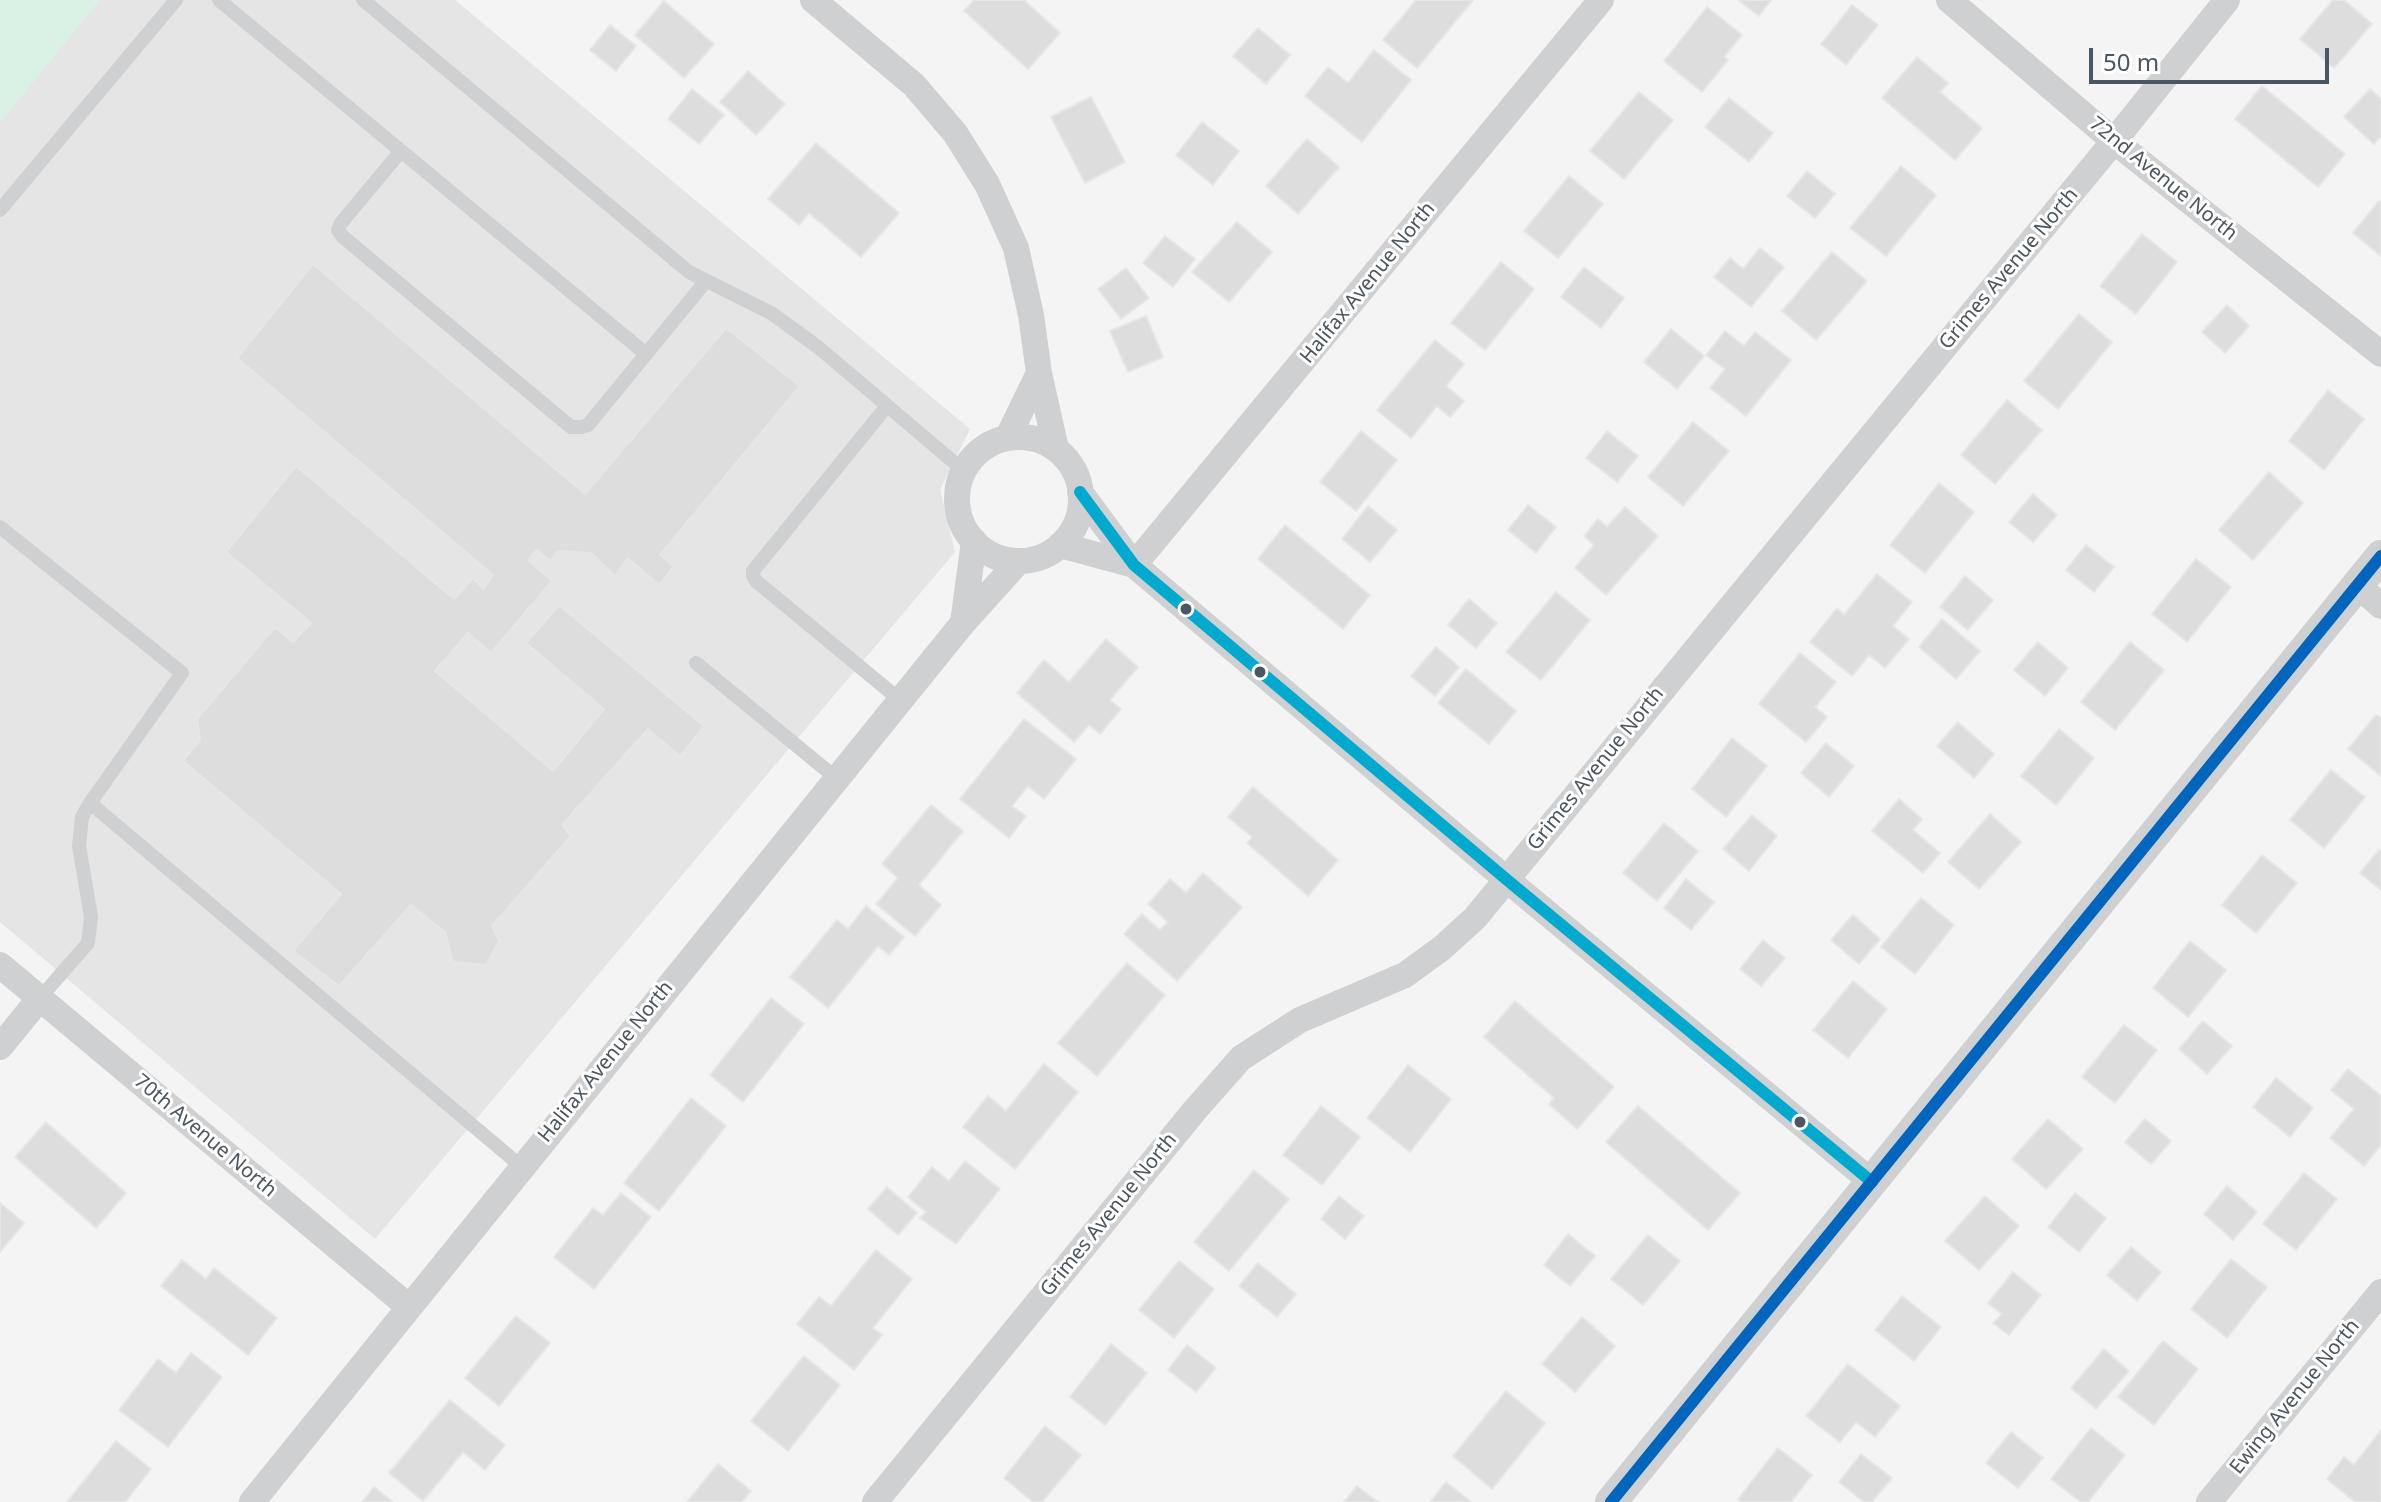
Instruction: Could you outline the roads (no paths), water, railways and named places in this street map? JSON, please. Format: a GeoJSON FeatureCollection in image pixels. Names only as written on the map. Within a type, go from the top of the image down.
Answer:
{"type":"FeatureCollection","features":[{"type":"Feature","properties":{"kind":"street"},"geometry":{"type":"LineString","coordinates":[[813,0],[914,85],[955,133],[987,184],[1016,248],[1056,449]]}},
{"type":"Feature","properties":{"kind":"street","name":"Halifax Avenue North"},"geometry":{"type":"LineString","coordinates":[[1134,565],[1601,0]]}},
{"type":"Feature","properties":{"kind":"street","name":"72nd Avenue North"},"geometry":{"type":"LineString","coordinates":[[1949,0],[2114,141],[2381,354]]}},
{"type":"Feature","properties":{"kind":"street","name":"Grimes Avenue North"},"geometry":{"type":"LineString","coordinates":[[875,1502],[1195,1110],[1241,1058],[1300,1020],[1405,975],[1442,948],[1475,918],[2227,0]]}},
{"type":"Feature","properties":{"kind":"street"},"geometry":{"type":"LineString","coordinates":[[1008,437],[1039,373]]}},
{"type":"Feature","properties":{"kind":"street"},"geometry":{"type":"LineString","coordinates":[[1080,492],[1080,511],[1072,530],[1060,545],[1034,559],[1019,561],[987,552],[974,541],[963,525],[957,507],[963,470],[975,455],[990,444],[1008,437],[1025,437],[1056,449],[1072,468],[1080,492],[1134,565],[1872,1182]]}},
{"type":"Feature","properties":{"kind":"street"},"geometry":{"type":"LineString","coordinates":[[963,623],[974,541]]}},
{"type":"Feature","properties":{"kind":"street"},"geometry":{"type":"LineString","coordinates":[[1060,545],[1134,565]]}},
{"type":"Feature","properties":{"kind":"street"},"geometry":{"type":"LineString","coordinates":[[1611,1502],[1872,1182],[2369,596],[2381,556]]}},
{"type":"Feature","properties":{"kind":"street","name":"Halifax Avenue North"},"geometry":{"type":"LineString","coordinates":[[252,1502],[836,778],[963,623],[1019,561]]}},
{"type":"Feature","properties":{"kind":"street","name":"70th Avenue North"},"geometry":{"type":"LineString","coordinates":[[0,965],[409,1307]]}},
{"type":"Feature","properties":{"kind":"street"},"geometry":{"type":"LineString","coordinates":[[0,1047],[40,998]]}},
{"type":"Feature","properties":{"kind":"street","name":"Ewing Avenue North"},"geometry":{"type":"LineString","coordinates":[[2209,1502],[2380,1294]]}},
{"type":"Feature","properties":{"kind":"lane"},"geometry":{"type":"LineString","coordinates":[[0,210],[176,0]]}},
{"type":"Feature","properties":{"kind":"lane"},"geometry":{"type":"LineString","coordinates":[[219,0],[646,354]]}},
{"type":"Feature","properties":{"kind":"lane"},"geometry":{"type":"LineString","coordinates":[[363,0],[689,272],[771,313],[818,347],[963,470]]}},
{"type":"Feature","properties":{"kind":"lane"},"geometry":{"type":"LineString","coordinates":[[401,151],[338,230],[571,427],[588,425],[706,281]]}},
{"type":"Feature","properties":{"kind":"lane"},"geometry":{"type":"LineString","coordinates":[[887,406],[753,571],[753,576],[900,700]]}},
{"type":"Feature","properties":{"kind":"lane"},"geometry":{"type":"LineString","coordinates":[[0,527],[182,673],[82,817],[79,846],[91,917],[88,943],[40,998]]}},
{"type":"Feature","properties":{"kind":"lane"},"geometry":{"type":"LineString","coordinates":[[696,663],[836,778]]}},
{"type":"Feature","properties":{"kind":"lane"},"geometry":{"type":"LineString","coordinates":[[90,803],[522,1167]]}}]}
